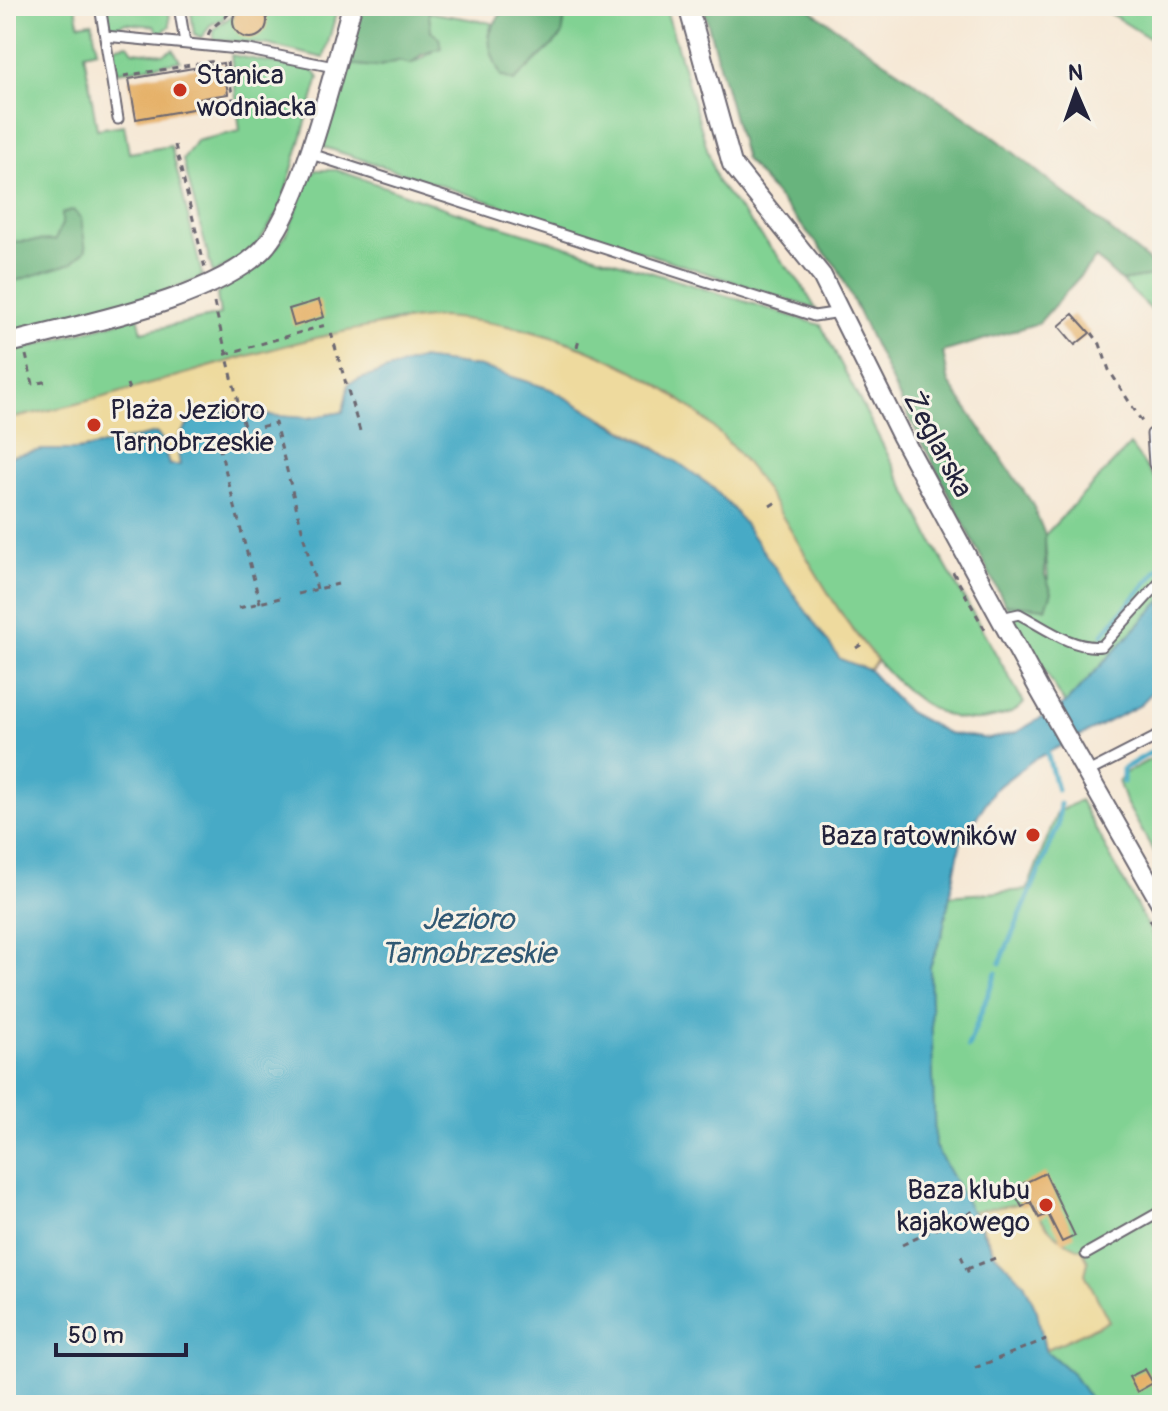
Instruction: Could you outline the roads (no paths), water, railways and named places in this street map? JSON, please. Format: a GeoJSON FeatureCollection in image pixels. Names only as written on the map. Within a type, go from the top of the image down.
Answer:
{"type":"FeatureCollection","features":[{"type":"Feature","properties":{"kind":"street"},"geometry":{"type":"LineString","coordinates":[[14,342],[132,309],[209,283],[243,265],[279,229],[308,153],[352,6]]}},
{"type":"Feature","properties":{"kind":"street","name":"Żeglarska"},"geometry":{"type":"LineString","coordinates":[[688,6],[732,164],[803,249],[841,312],[902,437],[1041,693],[1162,905]]}},
{"type":"Feature","properties":{"kind":"lane"},"geometry":{"type":"LineString","coordinates":[[100,6],[118,119]]}},
{"type":"Feature","properties":{"kind":"lane"},"geometry":{"type":"LineString","coordinates":[[179,6],[185,43]]}},
{"type":"Feature","properties":{"kind":"lane"},"geometry":{"type":"LineString","coordinates":[[105,36],[249,50],[334,67]]}},
{"type":"Feature","properties":{"kind":"lane"},"geometry":{"type":"LineString","coordinates":[[308,153],[814,316],[841,312]]}},
{"type":"Feature","properties":{"kind":"lane"},"geometry":{"type":"LineString","coordinates":[[1152,434],[1154,464],[1162,479]]}},
{"type":"Feature","properties":{"kind":"lane"},"geometry":{"type":"LineString","coordinates":[[1001,618],[1019,614],[1076,644],[1089,648],[1102,646],[1162,580]]}},
{"type":"Feature","properties":{"kind":"lane"},"geometry":{"type":"LineString","coordinates":[[1083,764],[1162,734]]}},
{"type":"Feature","properties":{"kind":"lane"},"geometry":{"type":"LineString","coordinates":[[1086,1254],[1162,1211]]}},
{"type":"Feature","properties":{"kind":"water","name":"Jezioro Tarnobrzeskie"},"geometry":{"type":"Polygon","coordinates":[[[420,359],[481,367],[550,389],[679,463],[712,487],[734,510],[840,659],[869,670],[908,712],[947,733],[989,739],[1015,733],[1065,704],[1162,600],[1162,682],[1139,706],[1033,760],[995,789],[961,841],[942,935],[930,967],[935,1146],[995,1254],[1024,1283],[1037,1311],[1045,1350],[1072,1373],[1094,1405],[6,1405],[6,457],[42,450],[80,450],[156,433],[161,438],[169,465],[180,465],[178,447],[182,433],[206,411],[309,418],[343,412],[349,383],[420,359]]]}},
{"type":"Feature","properties":{"kind":"waterway"},"geometry":{"type":"LineString","coordinates":[[1103,634],[1162,565]]}},
{"type":"Feature","properties":{"kind":"waterway"},"geometry":{"type":"LineString","coordinates":[[1123,782],[1123,769],[1162,746]]}},
{"type":"Feature","properties":{"kind":"waterway"},"geometry":{"type":"LineString","coordinates":[[1047,753],[1057,790]]}},
{"type":"Feature","properties":{"kind":"waterway"},"geometry":{"type":"LineString","coordinates":[[1000,963],[1058,826],[1060,804]]}},
{"type":"Feature","properties":{"kind":"waterway"},"geometry":{"type":"LineString","coordinates":[[968,1047],[996,973]]}},
{"type":"Feature","properties":{"kind":"place","name":"Stanica wodniacka"},"geometry":{"type":"Point","coordinates":[180,90]}},
{"type":"Feature","properties":{"kind":"place","name":"Plaża Jezioro Tarnobrzeskie"},"geometry":{"type":"Point","coordinates":[94,425]}},
{"type":"Feature","properties":{"kind":"place","name":"Baza ratowników"},"geometry":{"type":"Point","coordinates":[1033,835]}},
{"type":"Feature","properties":{"kind":"place","name":"Baza klubu kajakowego"},"geometry":{"type":"Point","coordinates":[1046,1205]}}]}
